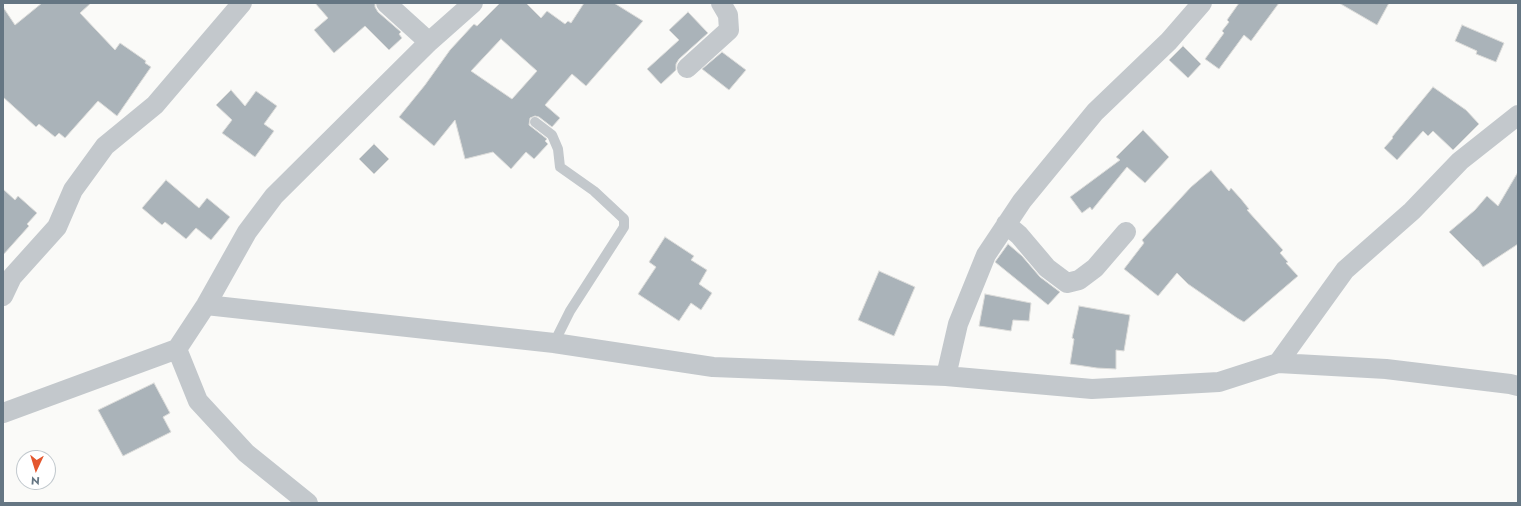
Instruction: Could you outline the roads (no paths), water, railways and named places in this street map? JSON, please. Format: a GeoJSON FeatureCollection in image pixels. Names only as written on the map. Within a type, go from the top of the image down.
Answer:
{"type":"FeatureCollection","features":[{"type":"Feature","properties":{"kind":"street"},"geometry":{"type":"LineString","coordinates":[[3,296],[12,277],[57,227],[73,190],[105,146],[155,105],[242,3]]}},
{"type":"Feature","properties":{"kind":"street"},"geometry":{"type":"LineString","coordinates":[[386,3],[429,42]]}},
{"type":"Feature","properties":{"kind":"street"},"geometry":{"type":"LineString","coordinates":[[3,413],[177,349],[206,305],[247,232],[274,196],[429,42],[473,3]]}},
{"type":"Feature","properties":{"kind":"street"},"geometry":{"type":"LineString","coordinates":[[687,68],[729,30],[728,15],[721,3]]}},
{"type":"Feature","properties":{"kind":"street"},"geometry":{"type":"LineString","coordinates":[[946,376],[958,324],[986,254],[1006,224],[1022,201],[1095,112],[1169,41],[1202,3]]}},
{"type":"Feature","properties":{"kind":"street"},"geometry":{"type":"LineString","coordinates":[[1278,363],[1345,270],[1412,211],[1460,161],[1518,115]]}},
{"type":"Feature","properties":{"kind":"street"},"geometry":{"type":"LineString","coordinates":[[1006,224],[1018,235],[1047,268],[1066,283],[1079,280],[1095,268],[1126,232]]}},
{"type":"Feature","properties":{"kind":"street"},"geometry":{"type":"LineString","coordinates":[[206,305],[554,343],[713,367],[946,376],[1092,389],[1219,382],[1278,363],[1386,369],[1518,386]]}},
{"type":"Feature","properties":{"kind":"street"},"geometry":{"type":"LineString","coordinates":[[177,349],[198,401],[246,453],[308,503]]}},
{"type":"Feature","properties":{"kind":"lane"},"geometry":{"type":"LineString","coordinates":[[535,122],[552,135],[558,149],[560,167],[594,191],[624,219],[624,227],[570,311],[554,343]]}}]}
